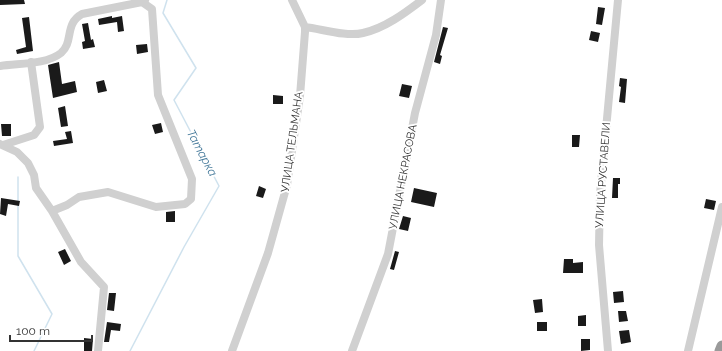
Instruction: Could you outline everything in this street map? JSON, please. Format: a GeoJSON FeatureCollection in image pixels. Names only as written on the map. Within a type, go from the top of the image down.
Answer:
{"type":"FeatureCollection","features":[{"type":"Feature","properties":{"kind":"highway"},"geometry":{"type":"LineString","coordinates":[[720,351],[722,346]]}},
{"type":"Feature","properties":{"kind":"street","name":"УЛИЦА ТЕЛЬМАНА"},"geometry":{"type":"LineString","coordinates":[[232,351],[268,253],[287,185],[300,96],[305,27],[292,0]]}},
{"type":"Feature","properties":{"kind":"street"},"geometry":{"type":"LineString","coordinates":[[305,27],[348,33],[363,33],[406,13],[422,0]]}},
{"type":"Feature","properties":{"kind":"street","name":"УЛИЦА НЕКРАСОВА"},"geometry":{"type":"LineString","coordinates":[[352,351],[388,254],[415,113],[436,35],[441,0]]}},
{"type":"Feature","properties":{"kind":"street","name":"УЛИЦА РУСТАВЕЛИ"},"geometry":{"type":"LineString","coordinates":[[608,351],[599,245],[600,194],[617,0]]}},
{"type":"Feature","properties":{"kind":"street"},"geometry":{"type":"LineString","coordinates":[[0,66],[53,58],[60,54],[68,42],[70,26],[76,17],[95,11],[143,1],[152,9],[158,95],[192,179],[191,199],[185,204],[156,207],[108,192],[79,197],[52,211]]}},
{"type":"Feature","properties":{"kind":"street"},"geometry":{"type":"LineString","coordinates":[[2,145],[34,135],[40,127],[31,62]]}},
{"type":"Feature","properties":{"kind":"street"},"geometry":{"type":"LineString","coordinates":[[2,145],[17,152],[28,163],[34,175],[36,188],[52,211],[81,262],[104,287],[98,351]]}},
{"type":"Feature","properties":{"kind":"street"},"geometry":{"type":"LineString","coordinates":[[688,351],[722,208]]}},
{"type":"Feature","properties":{"kind":"building"},"geometry":{"type":"Polygon","coordinates":[[[0,0],[24,0],[25,4],[0,5],[0,0]]]}},
{"type":"Feature","properties":{"kind":"building"},"geometry":{"type":"Polygon","coordinates":[[[598,7],[605,8],[602,25],[596,24],[598,7]]]}},
{"type":"Feature","properties":{"kind":"building"},"geometry":{"type":"Polygon","coordinates":[[[112,16],[112,18],[122,16],[124,31],[118,32],[117,22],[99,25],[98,19],[112,16]]]}},
{"type":"Feature","properties":{"kind":"building"},"geometry":{"type":"Polygon","coordinates":[[[29,17],[33,51],[17,54],[16,50],[26,47],[22,18],[29,17]]]}},
{"type":"Feature","properties":{"kind":"building"},"geometry":{"type":"Polygon","coordinates":[[[88,23],[91,40],[93,39],[95,47],[83,49],[82,42],[85,41],[82,24],[88,23]]]}},
{"type":"Feature","properties":{"kind":"building"},"geometry":{"type":"Polygon","coordinates":[[[443,27],[448,28],[440,55],[442,56],[440,64],[434,62],[443,27]]]}},
{"type":"Feature","properties":{"kind":"building"},"geometry":{"type":"Polygon","coordinates":[[[591,31],[600,33],[598,42],[589,40],[591,31]]]}},
{"type":"Feature","properties":{"kind":"building"},"geometry":{"type":"Polygon","coordinates":[[[147,44],[148,52],[137,54],[136,45],[147,44]]]}},
{"type":"Feature","properties":{"kind":"building"},"geometry":{"type":"Polygon","coordinates":[[[59,62],[62,84],[75,81],[77,92],[53,98],[48,65],[59,62]]]}},
{"type":"Feature","properties":{"kind":"building"},"geometry":{"type":"Polygon","coordinates":[[[620,78],[627,79],[625,103],[619,102],[621,87],[619,86],[620,78]]]}},
{"type":"Feature","properties":{"kind":"building"},"geometry":{"type":"Polygon","coordinates":[[[104,80],[107,91],[98,93],[96,82],[104,80]]]}},
{"type":"Feature","properties":{"kind":"building"},"geometry":{"type":"Polygon","coordinates":[[[402,84],[412,86],[409,98],[399,96],[402,84]]]}},
{"type":"Feature","properties":{"kind":"building"},"geometry":{"type":"Polygon","coordinates":[[[273,95],[283,96],[283,104],[273,104],[273,95]]]}},
{"type":"Feature","properties":{"kind":"building"},"geometry":{"type":"Polygon","coordinates":[[[65,106],[68,126],[61,127],[58,108],[65,106]]]}},
{"type":"Feature","properties":{"kind":"building"},"geometry":{"type":"Polygon","coordinates":[[[161,123],[163,132],[155,134],[152,125],[161,123]]]}},
{"type":"Feature","properties":{"kind":"building"},"geometry":{"type":"Polygon","coordinates":[[[1,124],[11,124],[11,136],[2,136],[1,124]]]}},
{"type":"Feature","properties":{"kind":"building"},"geometry":{"type":"Polygon","coordinates":[[[71,131],[73,143],[54,146],[53,141],[67,139],[65,132],[71,131]]]}},
{"type":"Feature","properties":{"kind":"building"},"geometry":{"type":"Polygon","coordinates":[[[572,135],[580,135],[579,147],[572,147],[572,135]]]}},
{"type":"Feature","properties":{"kind":"building"},"geometry":{"type":"Polygon","coordinates":[[[613,178],[620,178],[620,184],[618,184],[618,198],[612,198],[613,178]]]}},
{"type":"Feature","properties":{"kind":"building"},"geometry":{"type":"Polygon","coordinates":[[[259,186],[266,189],[263,198],[256,196],[259,186]]]}},
{"type":"Feature","properties":{"kind":"building"},"geometry":{"type":"Polygon","coordinates":[[[414,188],[437,193],[434,207],[411,202],[414,188]]]}},
{"type":"Feature","properties":{"kind":"building"},"geometry":{"type":"Polygon","coordinates":[[[1,198],[20,201],[19,206],[8,204],[6,216],[0,214],[1,198]]]}},
{"type":"Feature","properties":{"kind":"building"},"geometry":{"type":"Polygon","coordinates":[[[706,199],[716,201],[714,210],[704,208],[706,199]]]}},
{"type":"Feature","properties":{"kind":"building"},"geometry":{"type":"Polygon","coordinates":[[[175,211],[175,222],[166,222],[166,212],[175,211]]]}},
{"type":"Feature","properties":{"kind":"building"},"geometry":{"type":"Polygon","coordinates":[[[403,216],[411,218],[408,231],[399,229],[403,216]]]}},
{"type":"Feature","properties":{"kind":"building"},"geometry":{"type":"Polygon","coordinates":[[[65,249],[71,261],[64,265],[58,252],[65,249]]]}},
{"type":"Feature","properties":{"kind":"building"},"geometry":{"type":"Polygon","coordinates":[[[395,251],[399,252],[394,270],[390,269],[395,251]]]}},
{"type":"Feature","properties":{"kind":"building"},"geometry":{"type":"Polygon","coordinates":[[[564,259],[573,259],[573,263],[583,262],[583,273],[563,273],[564,259]]]}},
{"type":"Feature","properties":{"kind":"building"},"geometry":{"type":"Polygon","coordinates":[[[623,291],[624,302],[614,303],[613,292],[623,291]]]}},
{"type":"Feature","properties":{"kind":"building"},"geometry":{"type":"Polygon","coordinates":[[[109,293],[116,293],[114,311],[107,310],[109,293]]]}},
{"type":"Feature","properties":{"kind":"building"},"geometry":{"type":"Polygon","coordinates":[[[542,299],[543,312],[535,313],[533,300],[542,299]]]}},
{"type":"Feature","properties":{"kind":"building"},"geometry":{"type":"Polygon","coordinates":[[[618,311],[626,311],[628,321],[619,322],[618,311]]]}},
{"type":"Feature","properties":{"kind":"building"},"geometry":{"type":"Polygon","coordinates":[[[586,315],[586,326],[578,326],[578,316],[586,315]]]}},
{"type":"Feature","properties":{"kind":"building"},"geometry":{"type":"Polygon","coordinates":[[[107,322],[121,324],[120,331],[111,330],[109,342],[104,342],[107,322]]]}},
{"type":"Feature","properties":{"kind":"building"},"geometry":{"type":"Polygon","coordinates":[[[537,322],[547,322],[547,331],[537,331],[537,322]]]}},
{"type":"Feature","properties":{"kind":"building"},"geometry":{"type":"Polygon","coordinates":[[[629,330],[631,342],[621,344],[619,331],[629,330]]]}},
{"type":"Feature","properties":{"kind":"building"},"geometry":{"type":"Polygon","coordinates":[[[84,338],[93,339],[92,351],[84,351],[84,338]]]}},
{"type":"Feature","properties":{"kind":"building"},"geometry":{"type":"Polygon","coordinates":[[[581,339],[590,339],[590,350],[581,351],[581,339]]]}},
{"type":"Feature","properties":{"kind":"waterway","name":"Татарка"},"geometry":{"type":"LineString","coordinates":[[130,351],[184,247],[219,186],[174,100],[196,68],[163,13],[167,0]]}},
{"type":"Feature","properties":{"kind":"waterway"},"geometry":{"type":"LineString","coordinates":[[18,177],[18,201]]}},
{"type":"Feature","properties":{"kind":"waterway"},"geometry":{"type":"LineString","coordinates":[[18,205],[18,256],[52,314],[34,351]]}}]}
